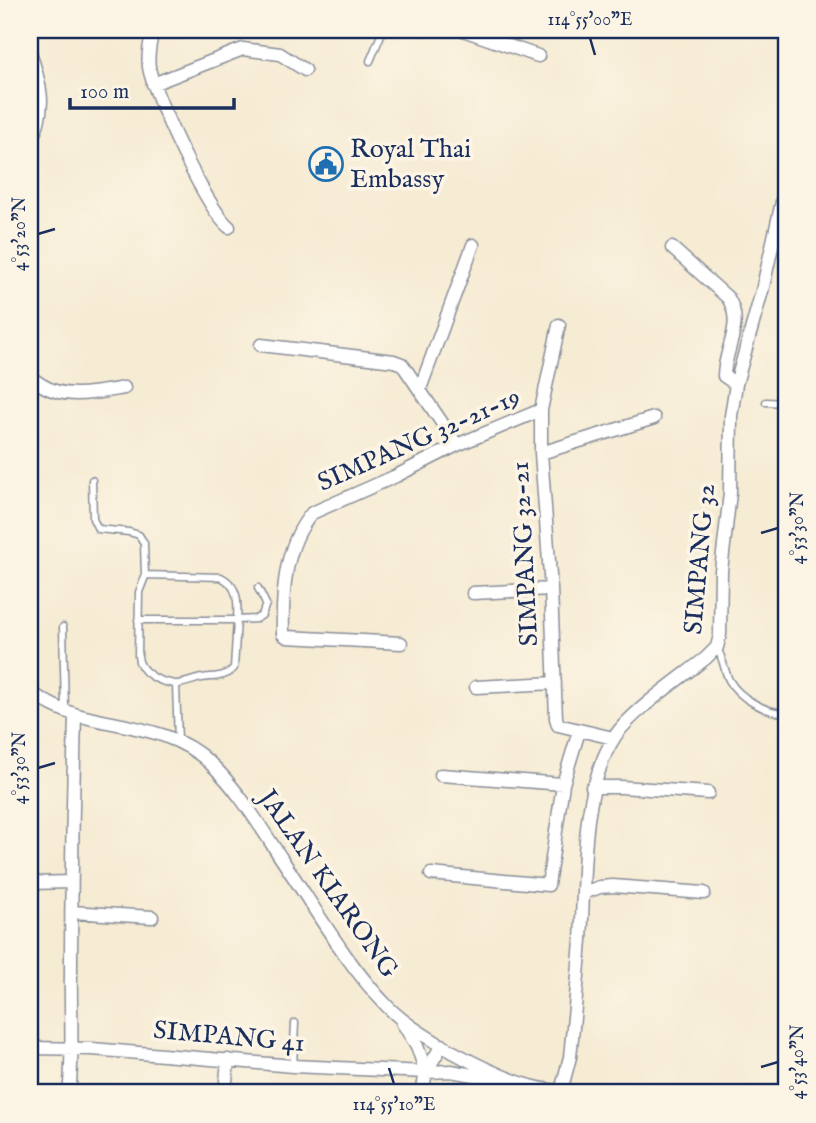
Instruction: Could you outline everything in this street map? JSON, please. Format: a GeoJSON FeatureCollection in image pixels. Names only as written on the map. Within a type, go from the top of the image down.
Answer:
{"type":"FeatureCollection","features":[{"type":"Feature","properties":{"kind":"street"},"geometry":{"type":"LineString","coordinates":[[153,30],[148,66],[162,111],[207,198],[229,227]]}},
{"type":"Feature","properties":{"kind":"street"},"geometry":{"type":"LineString","coordinates":[[463,30],[538,56]]}},
{"type":"Feature","properties":{"kind":"street"},"geometry":{"type":"LineString","coordinates":[[153,84],[243,49],[280,54],[305,70]]}},
{"type":"Feature","properties":{"kind":"street"},"geometry":{"type":"LineString","coordinates":[[30,52],[39,78],[42,109],[30,144]]}},
{"type":"Feature","properties":{"kind":"street","name":"SIMPANG 32"},"geometry":{"type":"LineString","coordinates":[[561,1091],[570,1057],[592,788],[613,738],[625,723],[717,647],[720,635],[721,571],[730,493],[731,416],[736,384],[786,191]]}},
{"type":"Feature","properties":{"kind":"street"},"geometry":{"type":"LineString","coordinates":[[420,389],[472,245]]}},
{"type":"Feature","properties":{"kind":"street"},"geometry":{"type":"LineString","coordinates":[[672,248],[733,306],[736,321],[724,376],[736,384]]}},
{"type":"Feature","properties":{"kind":"street","name":"SIMPANG 32-21"},"geometry":{"type":"LineString","coordinates":[[559,325],[541,410],[541,453],[558,725],[613,738]]}},
{"type":"Feature","properties":{"kind":"street"},"geometry":{"type":"LineString","coordinates":[[261,345],[394,361],[407,369],[457,445]]}},
{"type":"Feature","properties":{"kind":"street"},"geometry":{"type":"LineString","coordinates":[[30,376],[39,385],[61,393],[91,394],[124,388]]}},
{"type":"Feature","properties":{"kind":"street","name":"SIMPANG 32-21-19"},"geometry":{"type":"LineString","coordinates":[[401,643],[287,637],[283,634],[286,570],[303,523],[312,513],[396,476],[457,445],[541,410]]}},
{"type":"Feature","properties":{"kind":"street"},"geometry":{"type":"LineString","coordinates":[[541,453],[654,418]]}},
{"type":"Feature","properties":{"kind":"street"},"geometry":{"type":"LineString","coordinates":[[473,593],[551,589]]}},
{"type":"Feature","properties":{"kind":"street"},"geometry":{"type":"LineString","coordinates":[[475,687],[555,683]]}},
{"type":"Feature","properties":{"kind":"street","name":"JALAN KIARONG"},"geometry":{"type":"LineString","coordinates":[[30,692],[47,704],[70,713],[153,732],[178,741],[209,762],[225,778],[353,965],[399,1018],[442,1045],[526,1085],[595,1093]]}},
{"type":"Feature","properties":{"kind":"street"},"geometry":{"type":"LineString","coordinates":[[69,1093],[72,1049],[70,713]]}},
{"type":"Feature","properties":{"kind":"street"},"geometry":{"type":"LineString","coordinates":[[431,874],[548,885],[563,784],[579,731]]}},
{"type":"Feature","properties":{"kind":"street"},"geometry":{"type":"LineString","coordinates":[[441,775],[563,784]]}},
{"type":"Feature","properties":{"kind":"street"},"geometry":{"type":"LineString","coordinates":[[592,788],[621,787],[708,793]]}},
{"type":"Feature","properties":{"kind":"street"},"geometry":{"type":"LineString","coordinates":[[30,883],[71,882]]}},
{"type":"Feature","properties":{"kind":"street"},"geometry":{"type":"LineString","coordinates":[[583,893],[613,886],[704,893]]}},
{"type":"Feature","properties":{"kind":"street"},"geometry":{"type":"LineString","coordinates":[[71,912],[152,918]]}},
{"type":"Feature","properties":{"kind":"street"},"geometry":{"type":"LineString","coordinates":[[399,1018],[417,1046],[426,1072]]}},
{"type":"Feature","properties":{"kind":"street"},"geometry":{"type":"LineString","coordinates":[[422,1093],[426,1072],[442,1045]]}},
{"type":"Feature","properties":{"kind":"street","name":"SIMPANG 41"},"geometry":{"type":"LineString","coordinates":[[30,1048],[92,1049],[293,1066],[464,1072],[526,1085]]}},
{"type":"Feature","properties":{"kind":"street"},"geometry":{"type":"LineString","coordinates":[[225,1093],[228,1060]]}},
{"type":"Feature","properties":{"kind":"lane"},"geometry":{"type":"LineString","coordinates":[[370,61],[383,30]]}},
{"type":"Feature","properties":{"kind":"lane"},"geometry":{"type":"LineString","coordinates":[[766,402],[786,403]]}},
{"type":"Feature","properties":{"kind":"lane"},"geometry":{"type":"LineString","coordinates":[[92,481],[93,520],[98,528],[139,535],[145,543],[145,575],[139,592],[138,664],[149,675],[176,685],[229,673],[234,668],[237,620],[235,589],[229,581],[221,577],[145,575]]}},
{"type":"Feature","properties":{"kind":"lane"},"geometry":{"type":"LineString","coordinates":[[138,620],[256,619],[262,615],[266,604],[258,588]]}},
{"type":"Feature","properties":{"kind":"lane"},"geometry":{"type":"LineString","coordinates":[[62,627],[70,713]]}},
{"type":"Feature","properties":{"kind":"lane"},"geometry":{"type":"LineString","coordinates":[[717,647],[733,687],[753,703],[778,713],[786,713]]}},
{"type":"Feature","properties":{"kind":"lane"},"geometry":{"type":"LineString","coordinates":[[176,685],[178,741]]}},
{"type":"Feature","properties":{"kind":"lane"},"geometry":{"type":"LineString","coordinates":[[293,1066],[295,1023]]}},
{"type":"Feature","properties":{"kind":"place","name":"Royal Thai Embassy"},"geometry":{"type":"Point","coordinates":[326,164]}}]}
